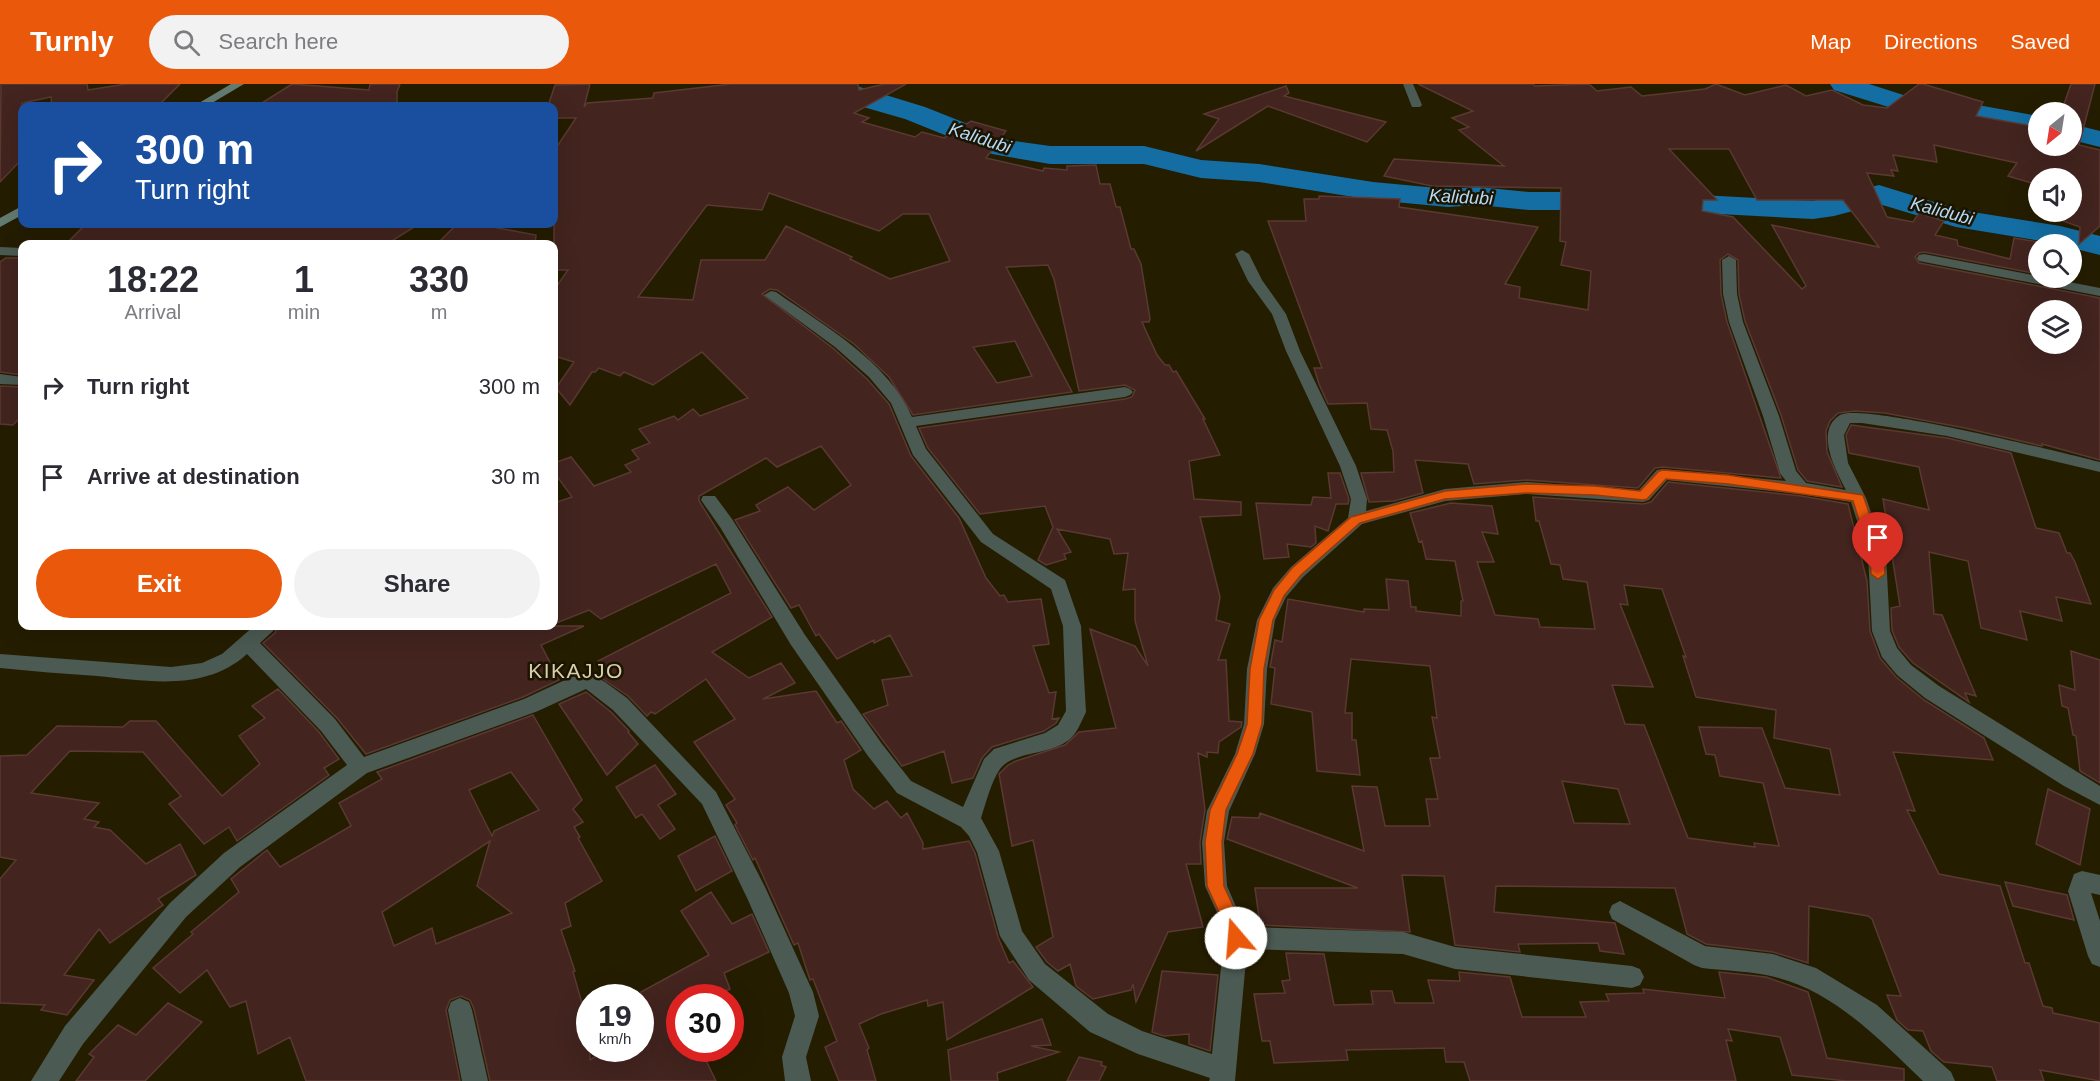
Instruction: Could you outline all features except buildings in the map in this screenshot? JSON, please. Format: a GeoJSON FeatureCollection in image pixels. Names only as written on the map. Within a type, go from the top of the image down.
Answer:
{"type":"FeatureCollection","features":[{"type":"Feature","properties":{"kind":"street"},"geometry":{"type":"LineString","coordinates":[[207,102],[239,84]]}},
{"type":"Feature","properties":{"kind":"street"},"geometry":{"type":"LineString","coordinates":[[1408,84],[1416,105]]}},
{"type":"Feature","properties":{"kind":"street"},"geometry":{"type":"LineString","coordinates":[[0,224],[18,213]]}},
{"type":"Feature","properties":{"kind":"street"},"geometry":{"type":"LineString","coordinates":[[0,251],[18,252]]}},
{"type":"Feature","properties":{"kind":"street"},"geometry":{"type":"LineString","coordinates":[[1242,254],[1255,281],[1279,314],[1293,351],[1348,466],[1359,500],[1356,520]]}},
{"type":"Feature","properties":{"kind":"street"},"geometry":{"type":"LineString","coordinates":[[1924,258],[2100,292]]}},
{"type":"Feature","properties":{"kind":"street"},"geometry":{"type":"LineString","coordinates":[[1729,260],[1730,294],[1736,322],[1771,416],[1788,472],[1801,488]]}},
{"type":"Feature","properties":{"kind":"street"},"geometry":{"type":"LineString","coordinates":[[771,296],[840,344],[874,374],[898,402],[919,451],[987,538],[1059,585],[1072,626],[1076,712],[1065,731],[1051,740],[1001,755],[992,765],[969,820]]}},
{"type":"Feature","properties":{"kind":"street"},"geometry":{"type":"LineString","coordinates":[[0,379],[18,381]]}},
{"type":"Feature","properties":{"kind":"street"},"geometry":{"type":"LineString","coordinates":[[908,422],[977,415],[1043,402],[1125,392]]}},
{"type":"Feature","properties":{"kind":"street"},"geometry":{"type":"LineString","coordinates":[[2100,467],[1947,431],[1862,418],[1846,418],[1839,425],[1836,435],[1840,463],[1858,498],[1877,555],[1881,631],[1889,652],[1904,670],[1932,692],[2100,796]]}},
{"type":"Feature","properties":{"kind":"street"},"geometry":{"type":"LineString","coordinates":[[709,500],[726,523],[798,640],[875,750],[904,787],[969,820],[977,829],[988,851],[1012,936],[1037,972],[1099,1023],[1138,1042],[1222,1075],[1236,938],[1232,921],[1216,886],[1213,842],[1218,810],[1245,754],[1254,724],[1257,669],[1266,620],[1279,593],[1297,572],[1356,520],[1445,495],[1527,488],[1643,496],[1663,474],[1801,488],[1858,498]]}},
{"type":"Feature","properties":{"kind":"street"},"geometry":{"type":"LineString","coordinates":[[0,661],[171,675],[205,670],[230,659],[262,630]]}},
{"type":"Feature","properties":{"kind":"street"},"geometry":{"type":"LineString","coordinates":[[248,643],[328,725],[360,767]]}},
{"type":"Feature","properties":{"kind":"street"},"geometry":{"type":"LineString","coordinates":[[44,1081],[74,1035],[178,910],[232,860],[360,767],[531,705],[578,682],[588,681],[620,704],[710,798],[801,992],[807,1016],[794,1057],[798,1081]]}},
{"type":"Feature","properties":{"kind":"street"},"geometry":{"type":"LineString","coordinates":[[2100,885],[2082,881],[2079,891],[2100,956]]}},
{"type":"Feature","properties":{"kind":"street"},"geometry":{"type":"LineString","coordinates":[[1620,912],[1702,957],[1773,965],[1808,976],[1868,1013],[1942,1081]]}},
{"type":"Feature","properties":{"kind":"street"},"geometry":{"type":"LineString","coordinates":[[1236,938],[1403,943],[1455,958],[1632,977]]}},
{"type":"Feature","properties":{"kind":"street"},"geometry":{"type":"LineString","coordinates":[[460,1010],[476,1081]]}},
{"type":"Feature","properties":{"kind":"waterway","name":"Kalidubi"},"geometry":{"type":"LineString","coordinates":[[827,84],[862,98],[915,113],[1002,148],[1050,155],[1144,155],[1201,169],[1259,173],[1373,191],[1448,198],[1478,196],[1529,201],[1644,201],[1813,210],[1834,207],[1879,194],[1956,218],[2060,235],[2100,246]]}},
{"type":"Feature","properties":{"kind":"waterway","name":"Kalidubi"},"geometry":{"type":"LineString","coordinates":[[1843,84],[1914,107],[1956,109],[2028,122]]}},
{"type":"Feature","properties":{"kind":"waterway","name":"Kalidubi"},"geometry":{"type":"LineString","coordinates":[[2082,134],[2100,139]]}},
{"type":"Feature","properties":{"kind":"district","name":"KIKAJJO"},"geometry":{"type":"Point","coordinates":[576,671]}},
{"type":"Feature","properties":{"kind":"route"},"geometry":{"type":"LineString","coordinates":[[1236,938],[1232,921],[1216,886],[1213,842],[1218,810],[1245,754],[1254,724],[1257,669],[1266,620],[1279,593],[1297,572],[1356,520],[1445,495],[1527,488],[1643,496],[1663,474],[1728,479],[1858,498],[1877,555],[1878,574]]}}]}
